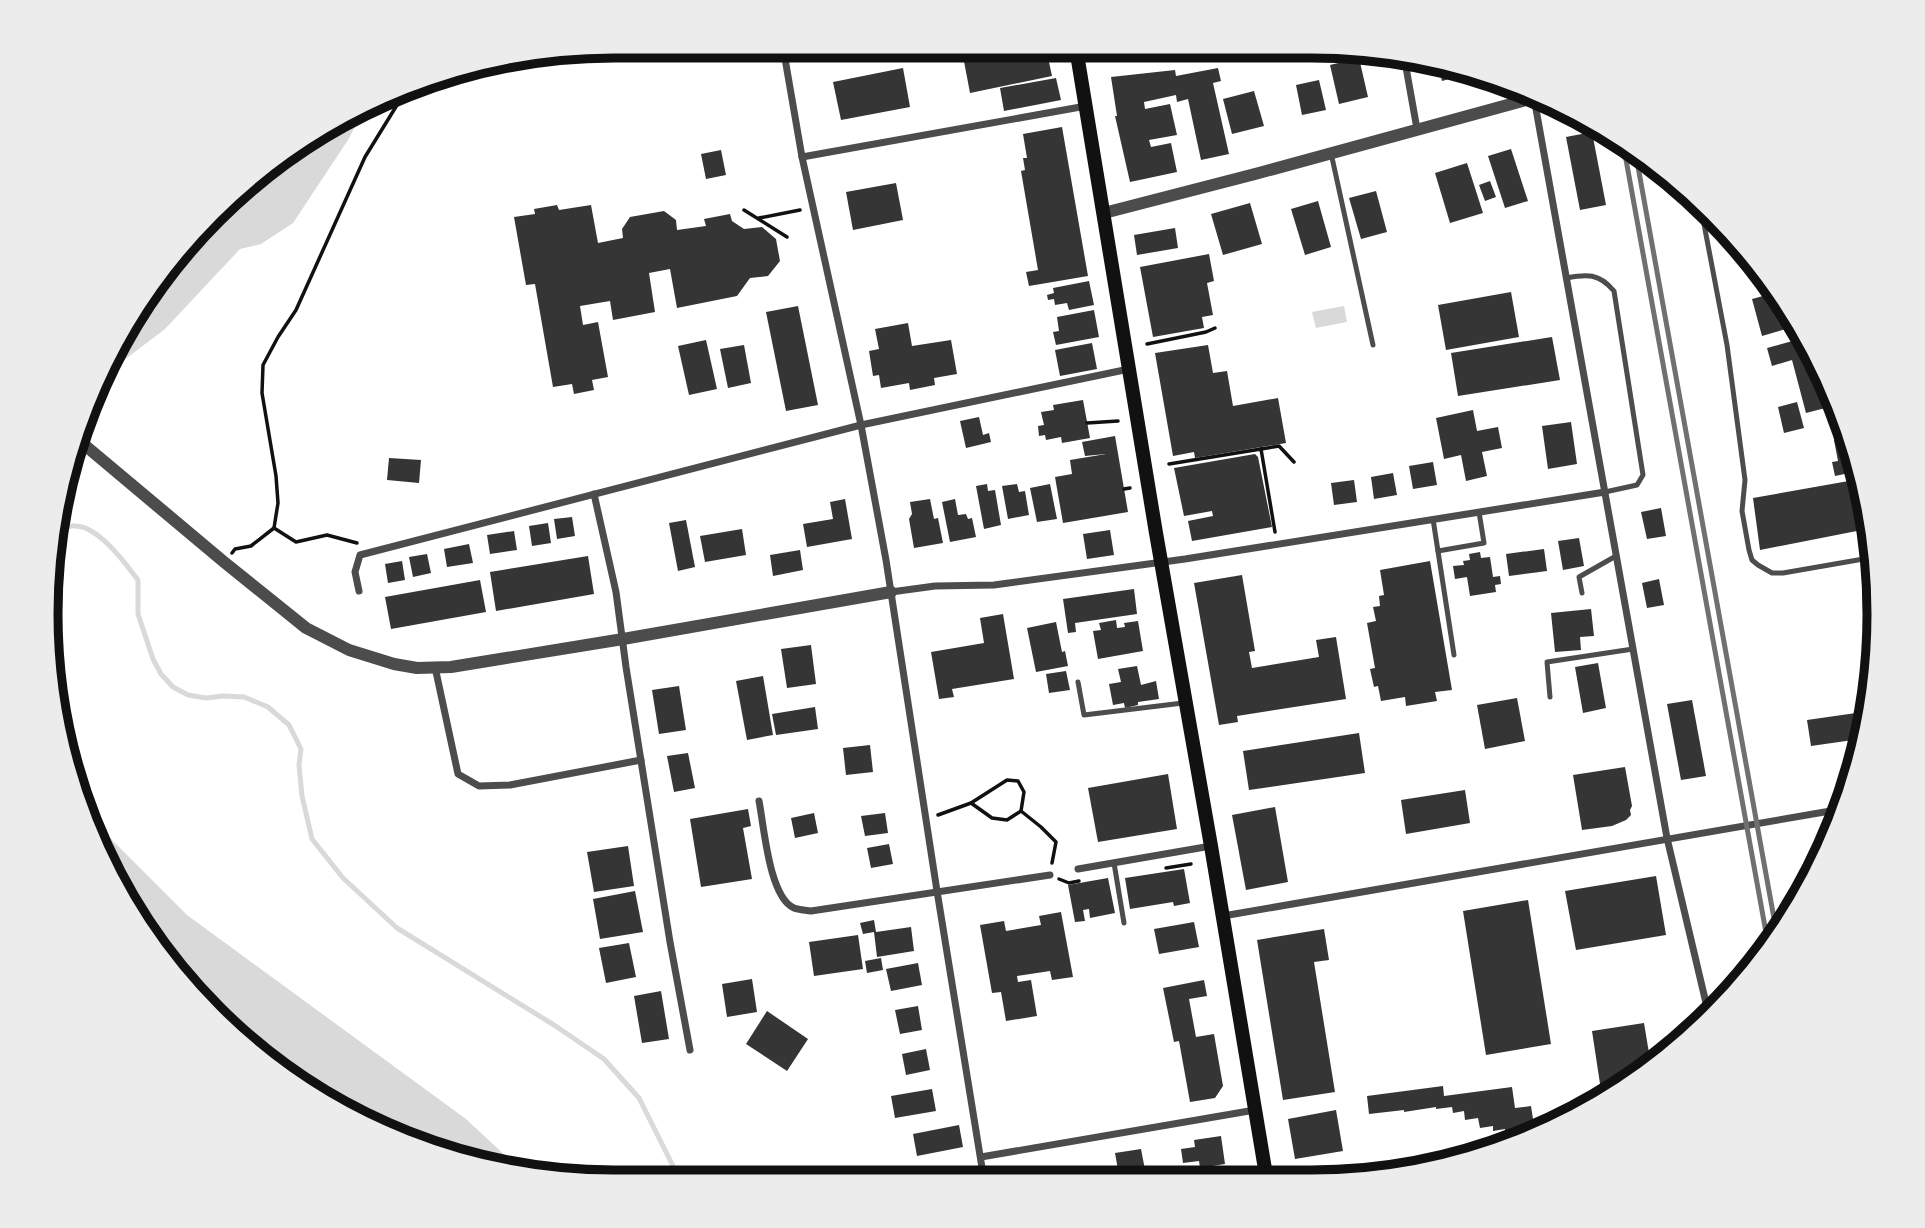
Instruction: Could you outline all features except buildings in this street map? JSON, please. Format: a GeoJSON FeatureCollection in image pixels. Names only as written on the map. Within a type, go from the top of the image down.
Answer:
{"type":"FeatureCollection","features":[{"type":"Feature","properties":{"kind":"main road"},"geometry":{"type":"LineString","coordinates":[[1078,58],[1265,1170]]}},
{"type":"Feature","properties":{"kind":"street"},"geometry":{"type":"LineString","coordinates":[[785,58],[802,157],[861,425],[897,621],[937,891],[983,1170]]}},
{"type":"Feature","properties":{"kind":"street"},"geometry":{"type":"LineString","coordinates":[[1406,66],[1417,129]]}},
{"type":"Feature","properties":{"kind":"street"},"geometry":{"type":"LineString","coordinates":[[1104,213],[1525,100]]}},
{"type":"Feature","properties":{"kind":"street"},"geometry":{"type":"LineString","coordinates":[[802,157],[1086,106]]}},
{"type":"Feature","properties":{"kind":"street"},"geometry":{"type":"LineString","coordinates":[[1539,107],[1566,278],[1667,838],[1706,1003]]}},
{"type":"Feature","properties":{"kind":"street"},"geometry":{"type":"LineString","coordinates":[[359,592],[355,572],[360,555],[861,425],[1130,369]]}},
{"type":"Feature","properties":{"kind":"street"},"geometry":{"type":"LineString","coordinates":[[84,445],[306,628],[349,650],[394,664],[417,667],[451,667],[891,592],[935,586],[994,585],[1161,562],[1605,492]]}},
{"type":"Feature","properties":{"kind":"street"},"geometry":{"type":"LineString","coordinates":[[594,494],[616,592],[670,942],[690,1050]]}},
{"type":"Feature","properties":{"kind":"street"},"geometry":{"type":"LineString","coordinates":[[435,667],[458,774],[479,786],[510,785],[641,760]]}},
{"type":"Feature","properties":{"kind":"street"},"geometry":{"type":"LineString","coordinates":[[759,801],[774,879],[781,896],[793,908],[811,911],[1050,875]]}},
{"type":"Feature","properties":{"kind":"street"},"geometry":{"type":"LineString","coordinates":[[1223,916],[1831,811]]}},
{"type":"Feature","properties":{"kind":"street"},"geometry":{"type":"LineString","coordinates":[[1077,869],[1211,846]]}},
{"type":"Feature","properties":{"kind":"street"},"geometry":{"type":"LineString","coordinates":[[981,1157],[1255,1110]]}},
{"type":"Feature","properties":{"kind":"lane"},"geometry":{"type":"LineString","coordinates":[[1331,153],[1373,345]]}},
{"type":"Feature","properties":{"kind":"lane"},"geometry":{"type":"LineString","coordinates":[[1703,220],[1727,345],[1745,480],[1742,510],[1752,560],[1772,573],[1783,573],[1864,559]]}},
{"type":"Feature","properties":{"kind":"lane"},"geometry":{"type":"LineString","coordinates":[[1566,278],[1587,274],[1599,278],[1614,291],[1643,471],[1637,485],[1605,492]]}},
{"type":"Feature","properties":{"kind":"lane"},"geometry":{"type":"LineString","coordinates":[[1438,551],[1484,543],[1479,512]]}},
{"type":"Feature","properties":{"kind":"lane"},"geometry":{"type":"LineString","coordinates":[[1433,519],[1454,655]]}},
{"type":"Feature","properties":{"kind":"lane"},"geometry":{"type":"LineString","coordinates":[[1582,593],[1579,577],[1616,556]]}},
{"type":"Feature","properties":{"kind":"lane"},"geometry":{"type":"LineString","coordinates":[[1550,696],[1548,662],[1633,649]]}},
{"type":"Feature","properties":{"kind":"lane"},"geometry":{"type":"LineString","coordinates":[[1078,682],[1084,715],[1186,703]]}},
{"type":"Feature","properties":{"kind":"lane"},"geometry":{"type":"LineString","coordinates":[[1114,863],[1124,923]]}},
{"type":"Feature","properties":{"kind":"path"},"geometry":{"type":"LineString","coordinates":[[224,562],[235,549],[251,545],[274,528],[278,503],[262,393],[263,365],[296,310],[365,157],[399,101]]}},
{"type":"Feature","properties":{"kind":"path"},"geometry":{"type":"LineString","coordinates":[[744,209],[787,237]]}},
{"type":"Feature","properties":{"kind":"path"},"geometry":{"type":"LineString","coordinates":[[757,218],[800,210]]}},
{"type":"Feature","properties":{"kind":"path"},"geometry":{"type":"LineString","coordinates":[[1147,344],[1215,328]]}},
{"type":"Feature","properties":{"kind":"path"},"geometry":{"type":"LineString","coordinates":[[1087,423],[1118,421]]}},
{"type":"Feature","properties":{"kind":"path"},"geometry":{"type":"LineString","coordinates":[[1169,464],[1279,446],[1294,462]]}},
{"type":"Feature","properties":{"kind":"path"},"geometry":{"type":"LineString","coordinates":[[1261,449],[1275,532]]}},
{"type":"Feature","properties":{"kind":"path"},"geometry":{"type":"LineString","coordinates":[[1124,489],[1130,488]]}},
{"type":"Feature","properties":{"kind":"path"},"geometry":{"type":"LineString","coordinates":[[274,528],[296,542],[327,535],[357,543],[360,555]]}},
{"type":"Feature","properties":{"kind":"path"},"geometry":{"type":"LineString","coordinates":[[926,819],[971,803],[1007,780],[1017,781],[1024,792],[1021,811],[1007,820],[992,818],[971,803]]}},
{"type":"Feature","properties":{"kind":"path"},"geometry":{"type":"LineString","coordinates":[[1021,811],[1056,842],[1050,875]]}},
{"type":"Feature","properties":{"kind":"shaded area"},"geometry":{"type":"Polygon","coordinates":[[[359,120],[293,223],[261,244],[240,249],[165,329],[116,366],[151,305],[196,247],[221,221],[275,173],[305,151],[359,120]]]}},
{"type":"Feature","properties":{"kind":"shaded area"},"geometry":{"type":"Polygon","coordinates":[[[1344,306],[1347,322],[1316,328],[1312,312],[1344,306]]]}},
{"type":"Feature","properties":{"kind":"shaded area"},"geometry":{"type":"Polygon","coordinates":[[[97,820],[110,838],[187,915],[466,1119],[511,1161],[435,1141],[401,1128],[336,1096],[275,1055],[221,1007],[173,953],[132,892],[97,820]]]}},
{"type":"Feature","properties":{"kind":"waterway"},"geometry":{"type":"LineString","coordinates":[[65,528],[74,526],[94,532],[111,547],[138,580],[138,614],[153,659],[161,674],[173,687],[188,695],[206,698],[244,697],[268,707],[289,725],[301,749],[299,765],[302,796],[312,839],[343,878],[397,928],[604,1059],[639,1098],[675,1170]]}},
{"type":"Feature","properties":{"kind":"railway"},"geometry":{"type":"LineString","coordinates":[[1625,155],[1766,934]]}},
{"type":"Feature","properties":{"kind":"railway"},"geometry":{"type":"LineString","coordinates":[[1638,164],[1775,922]]}}]}
